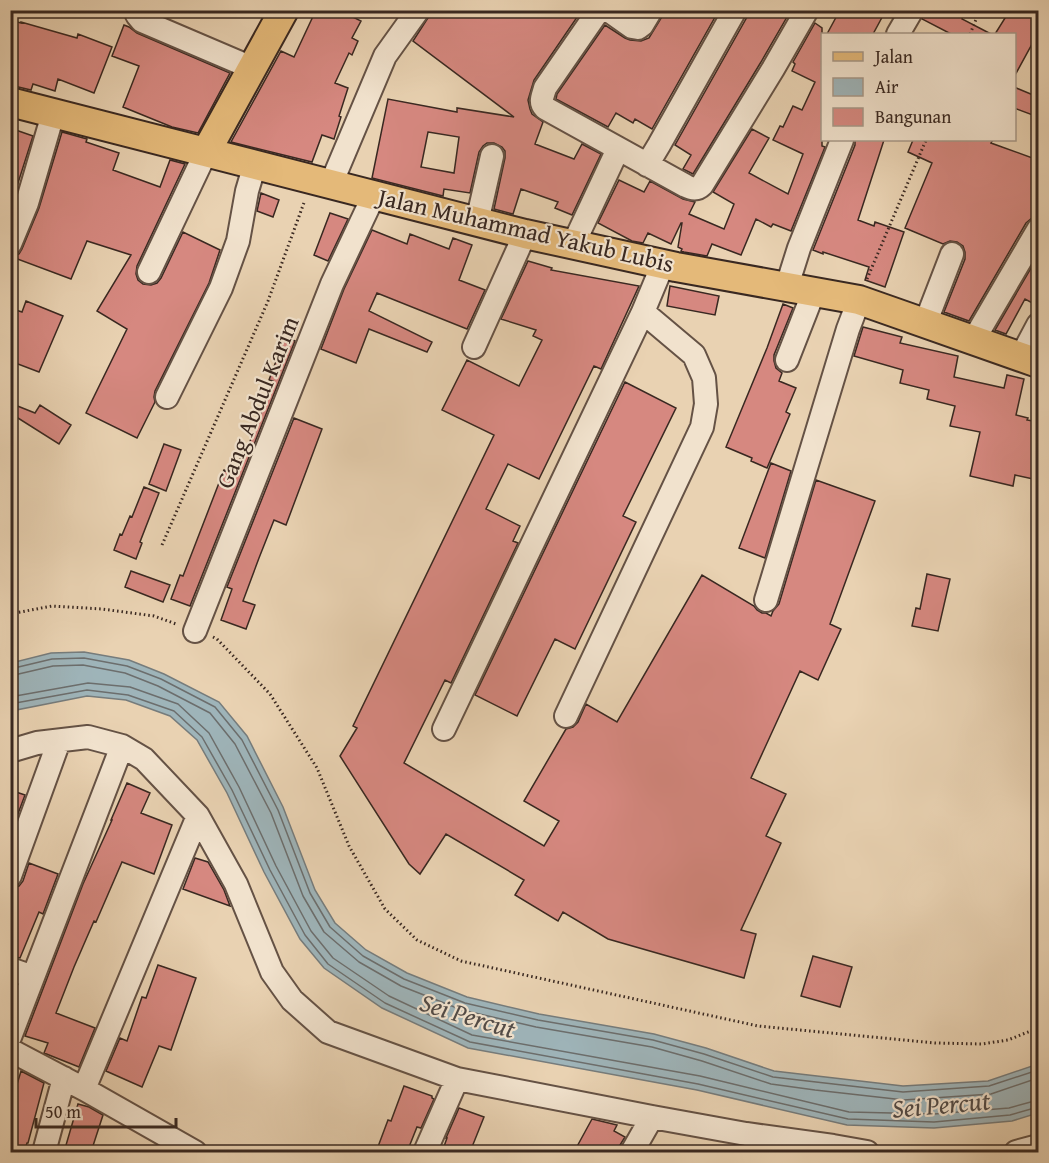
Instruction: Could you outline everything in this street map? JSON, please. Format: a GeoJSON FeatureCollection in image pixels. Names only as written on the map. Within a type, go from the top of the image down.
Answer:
{"type":"FeatureCollection","features":[{"type":"Feature","properties":{"kind":"main road"},"geometry":{"type":"LineString","coordinates":[[206,152],[284,10]]}},
{"type":"Feature","properties":{"kind":"main road","name":"Jalan Muhammad Yakub Lubis"},"geometry":{"type":"LineString","coordinates":[[10,102],[525,234],[663,264],[859,300],[1030,360]]}},
{"type":"Feature","properties":{"kind":"street"},"geometry":{"type":"LineString","coordinates":[[332,184],[385,56],[418,10]]}},
{"type":"Feature","properties":{"kind":"street"},"geometry":{"type":"LineString","coordinates":[[599,10],[545,88],[542,105],[694,189],[702,185],[807,10]]}},
{"type":"Feature","properties":{"kind":"street"},"geometry":{"type":"LineString","coordinates":[[608,10],[632,27],[638,28],[651,10]]}},
{"type":"Feature","properties":{"kind":"street"},"geometry":{"type":"LineString","coordinates":[[647,165],[735,10]]}},
{"type":"Feature","properties":{"kind":"street"},"geometry":{"type":"LineString","coordinates":[[899,33],[912,10]]}},
{"type":"Feature","properties":{"kind":"street"},"geometry":{"type":"LineString","coordinates":[[137,13],[142,21],[252,68]]}},
{"type":"Feature","properties":{"kind":"street"},"geometry":{"type":"LineString","coordinates":[[10,244],[27,203],[53,114]]}},
{"type":"Feature","properties":{"kind":"street"},"geometry":{"type":"LineString","coordinates":[[787,360],[800,289],[799,248],[842,141]]}},
{"type":"Feature","properties":{"kind":"street"},"geometry":{"type":"LineString","coordinates":[[573,245],[618,149]]}},
{"type":"Feature","properties":{"kind":"street"},"geometry":{"type":"LineString","coordinates":[[149,272],[206,152]]}},
{"type":"Feature","properties":{"kind":"street"},"geometry":{"type":"LineString","coordinates":[[477,222],[492,156]]}},
{"type":"Feature","properties":{"kind":"street"},"geometry":{"type":"LineString","coordinates":[[167,397],[221,288],[238,242],[247,191],[255,164]]}},
{"type":"Feature","properties":{"kind":"street","name":"Gang Abdul Karim"},"geometry":{"type":"LineString","coordinates":[[195,631],[332,284],[374,195]]}},
{"type":"Feature","properties":{"kind":"street"},"geometry":{"type":"LineString","coordinates":[[973,341],[1038,230]]}},
{"type":"Feature","properties":{"kind":"street"},"geometry":{"type":"LineString","coordinates":[[474,347],[525,234]]}},
{"type":"Feature","properties":{"kind":"street"},"geometry":{"type":"LineString","coordinates":[[925,324],[952,254]]}},
{"type":"Feature","properties":{"kind":"street"},"geometry":{"type":"LineString","coordinates":[[444,729],[643,312],[663,264]]}},
{"type":"Feature","properties":{"kind":"street"},"geometry":{"type":"LineString","coordinates":[[766,600],[848,329],[859,300]]}},
{"type":"Feature","properties":{"kind":"street"},"geometry":{"type":"LineString","coordinates":[[566,716],[702,427],[706,404],[704,378],[694,355],[643,312]]}},
{"type":"Feature","properties":{"kind":"street"},"geometry":{"type":"LineString","coordinates":[[1030,360],[1038,325]]}},
{"type":"Feature","properties":{"kind":"street"},"geometry":{"type":"LineString","coordinates":[[10,751],[37,743],[88,737],[122,746],[144,759],[198,816],[236,884],[272,972],[292,1000],[328,1032],[457,1079],[652,1118],[867,1152]]}},
{"type":"Feature","properties":{"kind":"street"},"geometry":{"type":"LineString","coordinates":[[10,876],[59,741]]}},
{"type":"Feature","properties":{"kind":"street"},"geometry":{"type":"LineString","coordinates":[[10,1037],[122,746]]}},
{"type":"Feature","properties":{"kind":"street"},"geometry":{"type":"LineString","coordinates":[[84,1089],[198,816]]}},
{"type":"Feature","properties":{"kind":"street"},"geometry":{"type":"LineString","coordinates":[[10,969],[33,977]]}},
{"type":"Feature","properties":{"kind":"street"},"geometry":{"type":"LineString","coordinates":[[10,1050],[195,1152]]}},
{"type":"Feature","properties":{"kind":"street"},"geometry":{"type":"LineString","coordinates":[[44,1152],[64,1078]]}},
{"type":"Feature","properties":{"kind":"street"},"geometry":{"type":"LineString","coordinates":[[425,1152],[457,1079]]}},
{"type":"Feature","properties":{"kind":"street"},"geometry":{"type":"LineString","coordinates":[[632,1152],[652,1118]]}},
{"type":"Feature","properties":{"kind":"street"},"geometry":{"type":"LineString","coordinates":[[1016,1152],[1038,1146]]}},
{"type":"Feature","properties":{"kind":"path"},"geometry":{"type":"LineString","coordinates":[[970,33],[980,10]]}},
{"type":"Feature","properties":{"kind":"path"},"geometry":{"type":"LineString","coordinates":[[859,300],[926,141]]}},
{"type":"Feature","properties":{"kind":"path"},"geometry":{"type":"LineString","coordinates":[[162,545],[268,301],[304,202]]}},
{"type":"Feature","properties":{"kind":"path"},"geometry":{"type":"LineString","coordinates":[[10,614],[52,606],[102,609],[154,616],[217,639],[270,694],[317,768],[349,846],[385,909],[417,940],[461,961],[758,1026],[935,1043],[982,1044],[1008,1040],[1038,1028]]}},
{"type":"Feature","properties":{"kind":"water","name":"Sei Percut"},"geometry":{"type":"Polygon","coordinates":[[[84,652],[129,660],[164,674],[219,702],[247,736],[283,807],[315,890],[335,923],[366,950],[407,973],[467,997],[539,1014],[654,1034],[706,1048],[774,1071],[903,1086],[988,1081],[1038,1064],[1038,1113],[1012,1121],[934,1128],[847,1125],[697,1090],[468,1048],[382,1008],[324,968],[300,939],[264,872],[227,793],[197,740],[170,716],[126,700],[87,696],[11,711],[11,663],[51,653],[84,652]]]}},
{"type":"Feature","properties":{"kind":"building"},"geometry":{"type":"Polygon","coordinates":[[[316,10],[339,10],[361,21],[352,38],[358,41],[352,55],[349,53],[335,83],[348,88],[334,139],[322,135],[312,162],[231,142],[281,51],[294,57],[316,10]]]}},
{"type":"Feature","properties":{"kind":"building"},"geometry":{"type":"Polygon","coordinates":[[[433,10],[582,10],[534,80],[528,100],[532,114],[543,122],[535,144],[574,159],[582,144],[601,154],[572,215],[555,208],[558,202],[521,189],[513,214],[494,209],[505,151],[494,143],[487,143],[479,152],[470,193],[444,189],[443,196],[372,178],[388,99],[457,112],[457,108],[514,117],[413,41],[433,10]],[[428,132],[421,167],[454,173],[459,137],[428,132]]]}},
{"type":"Feature","properties":{"kind":"building"},"geometry":{"type":"Polygon","coordinates":[[[666,10],[719,10],[652,129],[635,119],[633,123],[616,113],[608,127],[556,99],[557,94],[605,25],[625,38],[641,41],[649,38],[666,10]]]}},
{"type":"Feature","properties":{"kind":"building"},"geometry":{"type":"Polygon","coordinates":[[[748,10],[791,10],[693,174],[683,169],[691,155],[675,145],[747,17],[748,10]]]}},
{"type":"Feature","properties":{"kind":"building"},"geometry":{"type":"Polygon","coordinates":[[[840,10],[886,10],[874,33],[828,33],[840,10]]]}},
{"type":"Feature","properties":{"kind":"building"},"geometry":{"type":"Polygon","coordinates":[[[925,10],[966,10],[962,19],[989,33],[949,33],[922,19],[925,10]]]}},
{"type":"Feature","properties":{"kind":"building"},"geometry":{"type":"Polygon","coordinates":[[[1010,10],[1038,10],[1038,33],[1016,73],[1016,33],[996,33],[1010,10]]]}},
{"type":"Feature","properties":{"kind":"building"},"geometry":{"type":"Polygon","coordinates":[[[10,20],[77,38],[78,34],[112,47],[94,93],[58,79],[55,91],[33,84],[31,90],[10,85],[10,20]]]}},
{"type":"Feature","properties":{"kind":"building"},"geometry":{"type":"Polygon","coordinates":[[[815,23],[822,28],[821,141],[822,146],[825,147],[791,231],[773,224],[771,227],[756,219],[741,255],[712,244],[707,256],[681,251],[682,249],[678,247],[682,223],[671,244],[648,233],[643,243],[632,241],[598,223],[619,180],[644,192],[650,181],[683,199],[695,202],[689,214],[724,229],[734,204],[713,192],[752,129],[769,138],[749,173],[788,194],[803,154],[773,140],[780,126],[783,127],[793,106],[802,110],[815,82],[792,71],[795,64],[793,62],[815,23]]]}},
{"type":"Feature","properties":{"kind":"building"},"geometry":{"type":"Polygon","coordinates":[[[124,25],[137,33],[230,73],[198,133],[172,127],[123,107],[139,66],[112,56],[124,25]]]}},
{"type":"Feature","properties":{"kind":"building"},"geometry":{"type":"Polygon","coordinates":[[[1016,88],[1038,97],[1038,117],[1016,109],[1016,88]]]}},
{"type":"Feature","properties":{"kind":"building"},"geometry":{"type":"Polygon","coordinates":[[[10,128],[33,136],[10,208],[10,128]]]}},
{"type":"Feature","properties":{"kind":"building"},"geometry":{"type":"Polygon","coordinates":[[[62,132],[87,139],[86,142],[119,153],[113,170],[160,187],[170,160],[185,164],[137,266],[138,280],[143,284],[157,283],[161,278],[183,232],[220,250],[209,283],[155,391],[155,402],[137,438],[86,413],[127,329],[97,311],[131,255],[87,241],[71,279],[12,257],[19,254],[22,249],[39,208],[62,132]]]}},
{"type":"Feature","properties":{"kind":"building"},"geometry":{"type":"Polygon","coordinates":[[[855,141],[884,141],[858,220],[874,226],[875,222],[904,232],[885,287],[865,280],[869,267],[813,250],[855,141]]]}},
{"type":"Feature","properties":{"kind":"building"},"geometry":{"type":"Polygon","coordinates":[[[913,141],[992,141],[991,143],[1038,160],[1038,217],[1026,223],[969,321],[944,312],[965,259],[963,246],[950,241],[943,244],[905,228],[932,163],[908,152],[913,141]]]}},
{"type":"Feature","properties":{"kind":"building"},"geometry":{"type":"Polygon","coordinates":[[[261,193],[279,200],[273,217],[257,211],[261,193]]]}},
{"type":"Feature","properties":{"kind":"building"},"geometry":{"type":"Polygon","coordinates":[[[330,213],[348,219],[328,261],[314,255],[330,213]]]}},
{"type":"Feature","properties":{"kind":"building"},"geometry":{"type":"Polygon","coordinates":[[[372,230],[407,244],[410,234],[449,249],[453,238],[472,245],[459,280],[485,290],[467,329],[377,293],[369,311],[432,342],[427,352],[369,329],[356,363],[321,349],[344,289],[372,230]]]}},
{"type":"Feature","properties":{"kind":"building"},"geometry":{"type":"Polygon","coordinates":[[[1038,256],[1038,306],[1025,299],[1006,334],[995,330],[1038,256]]]}},
{"type":"Feature","properties":{"kind":"building"},"geometry":{"type":"Polygon","coordinates":[[[528,261],[552,268],[551,270],[639,286],[601,369],[594,366],[539,479],[508,464],[486,509],[520,526],[513,541],[518,543],[451,683],[445,680],[404,763],[544,846],[559,821],[524,801],[566,729],[578,722],[586,704],[617,722],[702,575],[762,613],[771,616],[779,604],[816,480],[875,501],[830,624],[841,629],[818,680],[800,671],[751,778],[786,794],[766,836],[781,843],[741,930],[756,934],[744,978],[608,939],[563,912],[558,921],[515,895],[524,880],[446,834],[420,874],[409,864],[340,756],[357,728],[353,726],[494,435],[442,410],[467,360],[519,386],[542,340],[533,336],[536,330],[501,319],[528,261]]]}},
{"type":"Feature","properties":{"kind":"building"},"geometry":{"type":"Polygon","coordinates":[[[670,286],[719,296],[715,315],[667,306],[670,286]]]}},
{"type":"Feature","properties":{"kind":"building"},"geometry":{"type":"Polygon","coordinates":[[[26,301],[63,316],[39,372],[10,361],[10,308],[22,312],[26,301]]]}},
{"type":"Feature","properties":{"kind":"building"},"geometry":{"type":"Polygon","coordinates":[[[783,304],[793,308],[774,355],[774,361],[776,368],[782,373],[779,381],[796,388],[786,412],[790,414],[767,468],[751,461],[752,458],[726,447],[783,304]]]}},
{"type":"Feature","properties":{"kind":"building"},"geometry":{"type":"Polygon","coordinates":[[[863,327],[902,337],[900,343],[958,356],[954,377],[1004,388],[1007,375],[1024,379],[1016,415],[1038,422],[1038,480],[1015,475],[1013,486],[970,476],[980,432],[950,426],[955,406],[927,399],[929,390],[900,383],[903,370],[854,356],[863,327]]]}},
{"type":"Feature","properties":{"kind":"building"},"geometry":{"type":"Polygon","coordinates":[[[285,337],[295,341],[190,606],[171,599],[180,575],[183,576],[224,470],[234,474],[246,444],[249,444],[273,381],[269,380],[285,337]]]}},
{"type":"Feature","properties":{"kind":"building"},"geometry":{"type":"Polygon","coordinates":[[[625,382],[676,408],[623,516],[636,522],[575,649],[555,639],[517,716],[475,695],[625,382]]]}},
{"type":"Feature","properties":{"kind":"building"},"geometry":{"type":"Polygon","coordinates":[[[10,403],[35,413],[40,405],[71,425],[59,444],[10,413],[10,403]]]}},
{"type":"Feature","properties":{"kind":"building"},"geometry":{"type":"Polygon","coordinates":[[[294,418],[322,429],[286,525],[274,520],[259,558],[243,601],[255,605],[246,629],[221,620],[232,589],[227,587],[294,418]]]}},
{"type":"Feature","properties":{"kind":"building"},"geometry":{"type":"Polygon","coordinates":[[[164,444],[181,450],[166,491],[149,484],[164,444]]]}},
{"type":"Feature","properties":{"kind":"building"},"geometry":{"type":"Polygon","coordinates":[[[771,463],[791,471],[765,558],[739,548],[771,463]]]}},
{"type":"Feature","properties":{"kind":"building"},"geometry":{"type":"Polygon","coordinates":[[[144,487],[159,493],[140,542],[142,543],[136,559],[114,550],[120,534],[122,535],[130,516],[132,517],[144,487]]]}},
{"type":"Feature","properties":{"kind":"building"},"geometry":{"type":"Polygon","coordinates":[[[131,571],[170,585],[163,602],[125,587],[131,571]]]}},
{"type":"Feature","properties":{"kind":"building"},"geometry":{"type":"Polygon","coordinates":[[[927,574],[950,579],[938,631],[912,626],[916,608],[920,609],[927,574]]]}},
{"type":"Feature","properties":{"kind":"building"},"geometry":{"type":"Polygon","coordinates":[[[127,783],[150,793],[141,813],[172,825],[154,874],[122,862],[96,922],[94,921],[56,1013],[95,1028],[79,1067],[44,1053],[48,1043],[25,1036],[83,884],[127,783]]]}},
{"type":"Feature","properties":{"kind":"building"},"geometry":{"type":"Polygon","coordinates":[[[10,790],[25,795],[10,835],[10,790]]]}},
{"type":"Feature","properties":{"kind":"building"},"geometry":{"type":"Polygon","coordinates":[[[195,858],[208,862],[230,906],[183,889],[195,858]]]}},
{"type":"Feature","properties":{"kind":"building"},"geometry":{"type":"Polygon","coordinates":[[[29,863],[58,874],[43,914],[39,912],[20,958],[10,956],[10,889],[19,886],[23,881],[29,863]]]}},
{"type":"Feature","properties":{"kind":"building"},"geometry":{"type":"Polygon","coordinates":[[[813,956],[852,967],[840,1007],[801,996],[813,956]]]}},
{"type":"Feature","properties":{"kind":"building"},"geometry":{"type":"Polygon","coordinates":[[[158,965],[196,978],[171,1050],[159,1046],[142,1087],[106,1071],[120,1038],[127,1041],[142,997],[146,998],[158,965]]]}},
{"type":"Feature","properties":{"kind":"building"},"geometry":{"type":"Polygon","coordinates":[[[21,1071],[44,1083],[24,1152],[10,1152],[10,1097],[13,1098],[21,1071]]]}},
{"type":"Feature","properties":{"kind":"building"},"geometry":{"type":"Polygon","coordinates":[[[404,1086],[432,1096],[434,1099],[421,1128],[417,1127],[407,1152],[376,1152],[388,1120],[391,1121],[404,1086]]]}},
{"type":"Feature","properties":{"kind":"building"},"geometry":{"type":"Polygon","coordinates":[[[78,1104],[103,1115],[91,1152],[64,1152],[78,1104]]]}},
{"type":"Feature","properties":{"kind":"building"},"geometry":{"type":"Polygon","coordinates":[[[459,1108],[484,1117],[470,1152],[442,1152],[446,1138],[459,1108]]]}},
{"type":"Feature","properties":{"kind":"building"},"geometry":{"type":"Polygon","coordinates":[[[592,1119],[617,1125],[614,1131],[625,1137],[619,1152],[574,1152],[592,1119]]]}}]}
